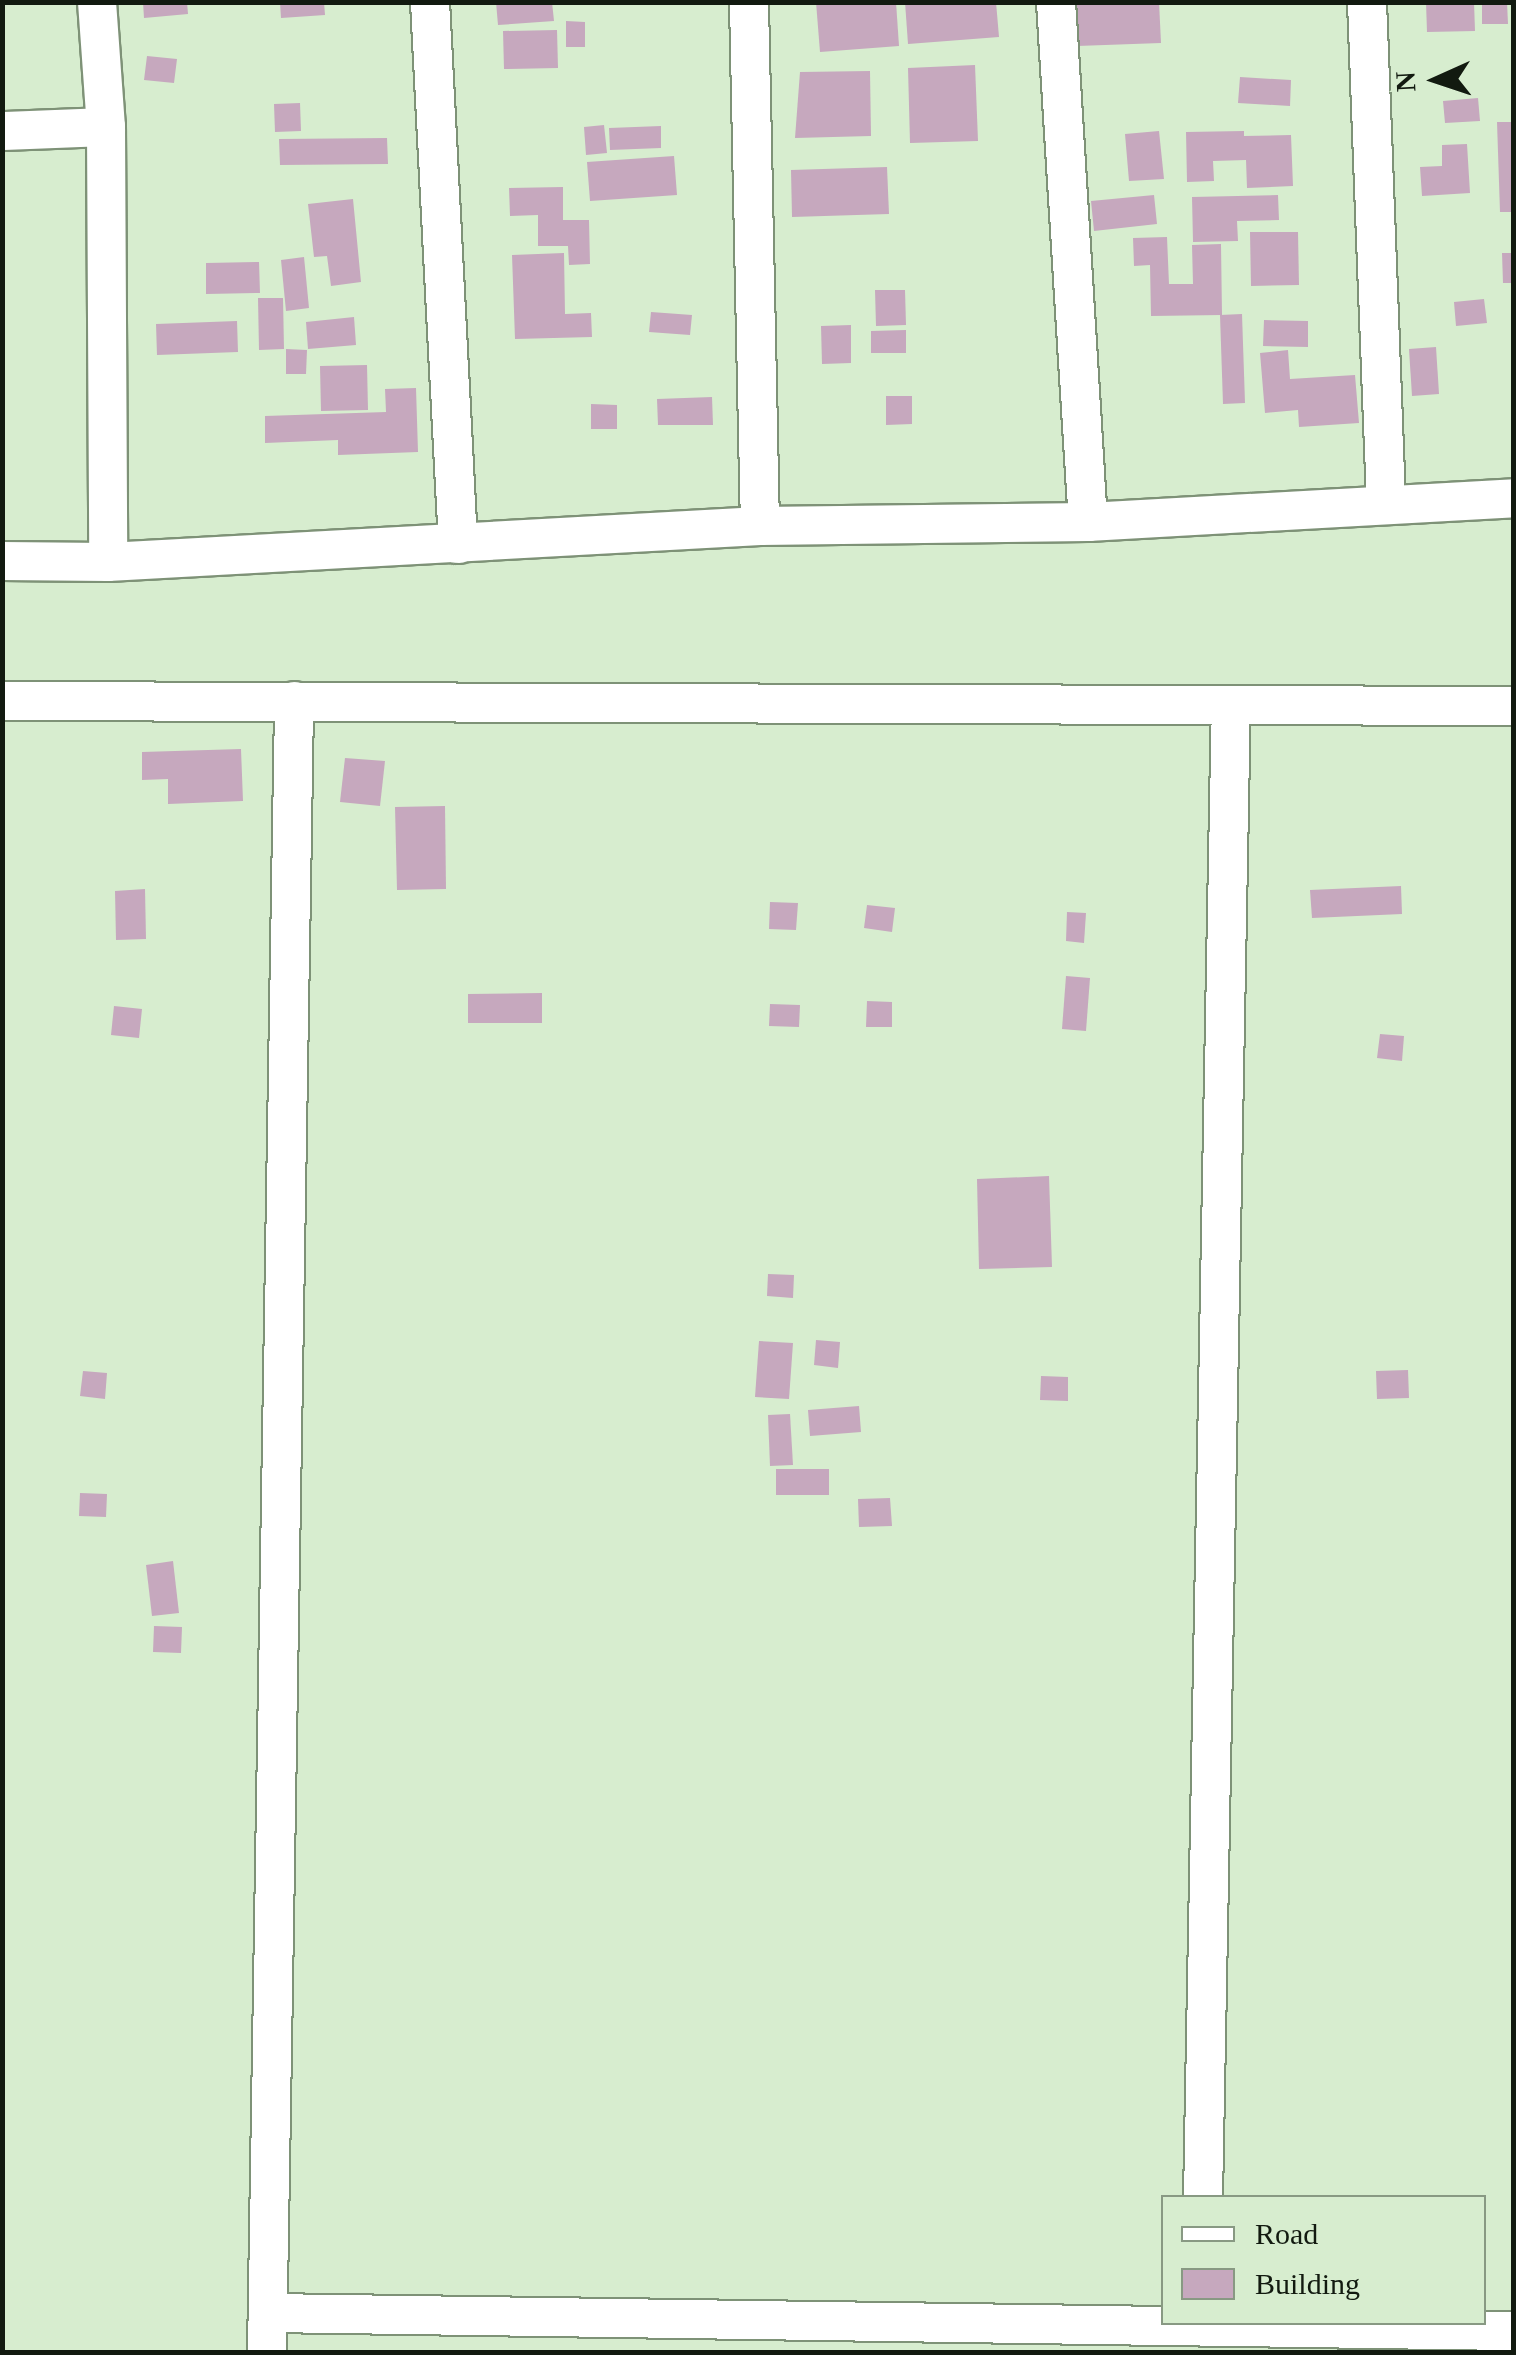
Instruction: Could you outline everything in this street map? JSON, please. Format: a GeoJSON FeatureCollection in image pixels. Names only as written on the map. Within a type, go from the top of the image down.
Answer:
{"type":"FeatureCollection","features":[{"type":"Feature","properties":{"kind":"street"},"geometry":{"type":"LineString","coordinates":[[97,2],[106,127],[108,562]]}},
{"type":"Feature","properties":{"kind":"street"},"geometry":{"type":"LineString","coordinates":[[430,2],[458,544]]}},
{"type":"Feature","properties":{"kind":"street"},"geometry":{"type":"LineString","coordinates":[[749,2],[760,526]]}},
{"type":"Feature","properties":{"kind":"street"},"geometry":{"type":"LineString","coordinates":[[1056,2],[1088,522]]}},
{"type":"Feature","properties":{"kind":"street"},"geometry":{"type":"LineString","coordinates":[[1368,2],[1386,502]]}},
{"type":"Feature","properties":{"kind":"street"},"geometry":{"type":"LineString","coordinates":[[2,131],[106,127]]}},
{"type":"Feature","properties":{"kind":"street"},"geometry":{"type":"LineString","coordinates":[[2,561],[108,562],[760,526],[1088,522],[1386,502],[1514,498]]}},
{"type":"Feature","properties":{"kind":"street"},"geometry":{"type":"LineString","coordinates":[[2,701],[1514,706]]}},
{"type":"Feature","properties":{"kind":"street"},"geometry":{"type":"LineString","coordinates":[[268,2352],[294,701]]}},
{"type":"Feature","properties":{"kind":"street"},"geometry":{"type":"LineString","coordinates":[[1203,2195],[1230,705]]}},
{"type":"Feature","properties":{"kind":"street"},"geometry":{"type":"LineString","coordinates":[[268,2313],[1200,2334],[1514,2331]]}},
{"type":"Feature","properties":{"kind":"building"},"geometry":{"type":"Polygon","coordinates":[[[143,2],[187,2],[188,14],[144,18],[143,2]]]}},
{"type":"Feature","properties":{"kind":"building"},"geometry":{"type":"Polygon","coordinates":[[[280,2],[324,2],[325,15],[281,18],[280,2]]]}},
{"type":"Feature","properties":{"kind":"building"},"geometry":{"type":"Polygon","coordinates":[[[496,2],[552,2],[554,21],[498,25],[496,2]]]}},
{"type":"Feature","properties":{"kind":"building"},"geometry":{"type":"Polygon","coordinates":[[[816,2],[896,2],[899,46],[820,52],[816,2]]]}},
{"type":"Feature","properties":{"kind":"building"},"geometry":{"type":"Polygon","coordinates":[[[905,2],[996,2],[999,37],[908,44],[905,2]]]}},
{"type":"Feature","properties":{"kind":"building"},"geometry":{"type":"Polygon","coordinates":[[[1159,2],[1161,43],[1077,46],[1075,5],[1159,2]]]}},
{"type":"Feature","properties":{"kind":"building"},"geometry":{"type":"Polygon","coordinates":[[[1426,2],[1474,2],[1475,31],[1427,32],[1426,2]]]}},
{"type":"Feature","properties":{"kind":"building"},"geometry":{"type":"Polygon","coordinates":[[[1482,2],[1507,2],[1508,24],[1482,24],[1482,2]]]}},
{"type":"Feature","properties":{"kind":"building"},"geometry":{"type":"Polygon","coordinates":[[[566,21],[585,22],[585,47],[566,47],[566,21]]]}},
{"type":"Feature","properties":{"kind":"building"},"geometry":{"type":"Polygon","coordinates":[[[557,30],[558,68],[504,69],[503,31],[557,30]]]}},
{"type":"Feature","properties":{"kind":"building"},"geometry":{"type":"Polygon","coordinates":[[[147,56],[177,59],[174,83],[144,80],[147,56]]]}},
{"type":"Feature","properties":{"kind":"building"},"geometry":{"type":"Polygon","coordinates":[[[975,65],[978,141],[910,143],[908,68],[975,65]]]}},
{"type":"Feature","properties":{"kind":"building"},"geometry":{"type":"Polygon","coordinates":[[[870,71],[871,136],[795,138],[800,72],[870,71]]]}},
{"type":"Feature","properties":{"kind":"building"},"geometry":{"type":"Polygon","coordinates":[[[1240,77],[1291,80],[1290,106],[1238,103],[1240,77]]]}},
{"type":"Feature","properties":{"kind":"building"},"geometry":{"type":"Polygon","coordinates":[[[1478,98],[1480,121],[1445,123],[1443,101],[1478,98]]]}},
{"type":"Feature","properties":{"kind":"building"},"geometry":{"type":"Polygon","coordinates":[[[300,103],[301,131],[275,132],[274,104],[300,103]]]}},
{"type":"Feature","properties":{"kind":"building"},"geometry":{"type":"Polygon","coordinates":[[[1497,122],[1514,122],[1514,212],[1500,212],[1497,122]]]}},
{"type":"Feature","properties":{"kind":"building"},"geometry":{"type":"Polygon","coordinates":[[[604,125],[607,153],[586,155],[584,127],[604,125]]]}},
{"type":"Feature","properties":{"kind":"building"},"geometry":{"type":"Polygon","coordinates":[[[661,126],[661,148],[610,150],[609,128],[661,126]]]}},
{"type":"Feature","properties":{"kind":"building"},"geometry":{"type":"Polygon","coordinates":[[[1159,131],[1164,179],[1129,181],[1125,134],[1159,131]]]}},
{"type":"Feature","properties":{"kind":"building"},"geometry":{"type":"Polygon","coordinates":[[[1244,131],[1244,136],[1291,135],[1293,186],[1247,188],[1246,160],[1213,161],[1214,181],[1187,182],[1186,132],[1244,131]]]}},
{"type":"Feature","properties":{"kind":"building"},"geometry":{"type":"Polygon","coordinates":[[[387,138],[388,164],[280,165],[279,139],[387,138]]]}},
{"type":"Feature","properties":{"kind":"building"},"geometry":{"type":"Polygon","coordinates":[[[1467,144],[1470,193],[1422,196],[1420,167],[1442,166],[1442,145],[1467,144]]]}},
{"type":"Feature","properties":{"kind":"building"},"geometry":{"type":"Polygon","coordinates":[[[674,156],[677,195],[590,201],[587,162],[674,156]]]}},
{"type":"Feature","properties":{"kind":"building"},"geometry":{"type":"Polygon","coordinates":[[[887,167],[889,214],[792,217],[791,170],[887,167]]]}},
{"type":"Feature","properties":{"kind":"building"},"geometry":{"type":"Polygon","coordinates":[[[563,187],[563,220],[589,220],[590,264],[569,265],[568,246],[538,246],[538,215],[510,216],[509,188],[563,187]]]}},
{"type":"Feature","properties":{"kind":"building"},"geometry":{"type":"Polygon","coordinates":[[[1154,195],[1157,224],[1094,231],[1091,201],[1154,195]]]}},
{"type":"Feature","properties":{"kind":"building"},"geometry":{"type":"Polygon","coordinates":[[[1278,195],[1279,220],[1237,221],[1238,241],[1193,242],[1192,197],[1278,195]]]}},
{"type":"Feature","properties":{"kind":"building"},"geometry":{"type":"Polygon","coordinates":[[[353,199],[361,282],[331,286],[327,256],[314,257],[308,204],[353,199]]]}},
{"type":"Feature","properties":{"kind":"building"},"geometry":{"type":"Polygon","coordinates":[[[1250,232],[1298,232],[1299,285],[1251,286],[1250,232]]]}},
{"type":"Feature","properties":{"kind":"building"},"geometry":{"type":"Polygon","coordinates":[[[1167,237],[1169,284],[1193,284],[1192,245],[1221,244],[1222,315],[1151,316],[1150,265],[1134,266],[1133,238],[1167,237]]]}},
{"type":"Feature","properties":{"kind":"building"},"geometry":{"type":"Polygon","coordinates":[[[564,253],[565,314],[591,313],[592,337],[515,339],[512,255],[564,253]]]}},
{"type":"Feature","properties":{"kind":"building"},"geometry":{"type":"Polygon","coordinates":[[[1502,253],[1514,253],[1514,283],[1503,283],[1502,253]]]}},
{"type":"Feature","properties":{"kind":"building"},"geometry":{"type":"Polygon","coordinates":[[[304,257],[309,308],[286,311],[281,260],[304,257]]]}},
{"type":"Feature","properties":{"kind":"building"},"geometry":{"type":"Polygon","coordinates":[[[259,262],[260,293],[206,294],[206,263],[259,262]]]}},
{"type":"Feature","properties":{"kind":"building"},"geometry":{"type":"Polygon","coordinates":[[[875,290],[905,290],[906,325],[876,326],[875,290]]]}},
{"type":"Feature","properties":{"kind":"building"},"geometry":{"type":"Polygon","coordinates":[[[258,298],[283,298],[284,349],[259,350],[258,298]]]}},
{"type":"Feature","properties":{"kind":"building"},"geometry":{"type":"Polygon","coordinates":[[[1484,299],[1487,323],[1456,326],[1454,302],[1484,299]]]}},
{"type":"Feature","properties":{"kind":"building"},"geometry":{"type":"Polygon","coordinates":[[[651,312],[692,315],[690,335],[649,332],[651,312]]]}},
{"type":"Feature","properties":{"kind":"building"},"geometry":{"type":"Polygon","coordinates":[[[1242,314],[1245,403],[1223,404],[1220,315],[1242,314]]]}},
{"type":"Feature","properties":{"kind":"building"},"geometry":{"type":"Polygon","coordinates":[[[354,317],[356,345],[308,349],[306,322],[354,317]]]}},
{"type":"Feature","properties":{"kind":"building"},"geometry":{"type":"Polygon","coordinates":[[[1264,320],[1308,321],[1308,347],[1263,346],[1264,320]]]}},
{"type":"Feature","properties":{"kind":"building"},"geometry":{"type":"Polygon","coordinates":[[[237,321],[238,352],[157,355],[156,324],[237,321]]]}},
{"type":"Feature","properties":{"kind":"building"},"geometry":{"type":"Polygon","coordinates":[[[851,325],[851,363],[822,364],[821,326],[851,325]]]}},
{"type":"Feature","properties":{"kind":"building"},"geometry":{"type":"Polygon","coordinates":[[[906,330],[906,353],[871,353],[871,331],[906,330]]]}},
{"type":"Feature","properties":{"kind":"building"},"geometry":{"type":"Polygon","coordinates":[[[1436,347],[1439,394],[1412,396],[1409,349],[1436,347]]]}},
{"type":"Feature","properties":{"kind":"building"},"geometry":{"type":"Polygon","coordinates":[[[286,349],[307,350],[306,374],[286,374],[286,349]]]}},
{"type":"Feature","properties":{"kind":"building"},"geometry":{"type":"Polygon","coordinates":[[[1288,350],[1290,379],[1355,375],[1359,423],[1299,427],[1298,410],[1265,413],[1260,353],[1288,350]]]}},
{"type":"Feature","properties":{"kind":"building"},"geometry":{"type":"Polygon","coordinates":[[[367,365],[368,410],[321,411],[320,366],[367,365]]]}},
{"type":"Feature","properties":{"kind":"building"},"geometry":{"type":"Polygon","coordinates":[[[416,388],[418,452],[338,455],[338,440],[265,443],[265,416],[386,412],[385,389],[416,388]]]}},
{"type":"Feature","properties":{"kind":"building"},"geometry":{"type":"Polygon","coordinates":[[[886,396],[912,396],[912,424],[886,425],[886,396]]]}},
{"type":"Feature","properties":{"kind":"building"},"geometry":{"type":"Polygon","coordinates":[[[712,397],[713,425],[658,425],[657,399],[712,397]]]}},
{"type":"Feature","properties":{"kind":"building"},"geometry":{"type":"Polygon","coordinates":[[[591,404],[617,405],[617,429],[591,429],[591,404]]]}},
{"type":"Feature","properties":{"kind":"building"},"geometry":{"type":"Polygon","coordinates":[[[241,749],[243,801],[168,804],[168,779],[142,780],[142,752],[241,749]]]}},
{"type":"Feature","properties":{"kind":"building"},"geometry":{"type":"Polygon","coordinates":[[[345,758],[385,761],[380,806],[340,802],[345,758]]]}},
{"type":"Feature","properties":{"kind":"building"},"geometry":{"type":"Polygon","coordinates":[[[445,806],[446,889],[397,890],[395,807],[445,806]]]}},
{"type":"Feature","properties":{"kind":"building"},"geometry":{"type":"Polygon","coordinates":[[[1401,886],[1402,914],[1312,918],[1310,890],[1401,886]]]}},
{"type":"Feature","properties":{"kind":"building"},"geometry":{"type":"Polygon","coordinates":[[[145,889],[146,939],[116,940],[115,891],[145,889]]]}},
{"type":"Feature","properties":{"kind":"building"},"geometry":{"type":"Polygon","coordinates":[[[770,902],[798,903],[796,930],[769,929],[770,902]]]}},
{"type":"Feature","properties":{"kind":"building"},"geometry":{"type":"Polygon","coordinates":[[[867,905],[895,908],[892,932],[864,928],[867,905]]]}},
{"type":"Feature","properties":{"kind":"building"},"geometry":{"type":"Polygon","coordinates":[[[1067,912],[1086,913],[1084,943],[1066,941],[1067,912]]]}},
{"type":"Feature","properties":{"kind":"building"},"geometry":{"type":"Polygon","coordinates":[[[1066,976],[1090,978],[1086,1031],[1062,1029],[1066,976]]]}},
{"type":"Feature","properties":{"kind":"building"},"geometry":{"type":"Polygon","coordinates":[[[542,993],[542,1023],[468,1023],[468,994],[542,993]]]}},
{"type":"Feature","properties":{"kind":"building"},"geometry":{"type":"Polygon","coordinates":[[[867,1001],[892,1002],[892,1027],[866,1027],[867,1001]]]}},
{"type":"Feature","properties":{"kind":"building"},"geometry":{"type":"Polygon","coordinates":[[[770,1004],[800,1005],[799,1027],[769,1026],[770,1004]]]}},
{"type":"Feature","properties":{"kind":"building"},"geometry":{"type":"Polygon","coordinates":[[[114,1006],[142,1009],[139,1038],[111,1035],[114,1006]]]}},
{"type":"Feature","properties":{"kind":"building"},"geometry":{"type":"Polygon","coordinates":[[[1380,1034],[1404,1036],[1402,1061],[1377,1058],[1380,1034]]]}},
{"type":"Feature","properties":{"kind":"building"},"geometry":{"type":"Polygon","coordinates":[[[1049,1176],[1052,1267],[979,1269],[977,1179],[1049,1176]]]}},
{"type":"Feature","properties":{"kind":"building"},"geometry":{"type":"Polygon","coordinates":[[[768,1274],[794,1275],[793,1298],[767,1296],[768,1274]]]}},
{"type":"Feature","properties":{"kind":"building"},"geometry":{"type":"Polygon","coordinates":[[[816,1340],[840,1342],[838,1368],[814,1365],[816,1340]]]}},
{"type":"Feature","properties":{"kind":"building"},"geometry":{"type":"Polygon","coordinates":[[[759,1341],[793,1343],[789,1399],[755,1397],[759,1341]]]}},
{"type":"Feature","properties":{"kind":"building"},"geometry":{"type":"Polygon","coordinates":[[[1408,1370],[1409,1398],[1377,1399],[1376,1371],[1408,1370]]]}},
{"type":"Feature","properties":{"kind":"building"},"geometry":{"type":"Polygon","coordinates":[[[83,1371],[107,1373],[105,1399],[80,1396],[83,1371]]]}},
{"type":"Feature","properties":{"kind":"building"},"geometry":{"type":"Polygon","coordinates":[[[1041,1376],[1068,1377],[1068,1401],[1040,1400],[1041,1376]]]}},
{"type":"Feature","properties":{"kind":"building"},"geometry":{"type":"Polygon","coordinates":[[[859,1406],[861,1432],[810,1436],[808,1410],[859,1406]]]}},
{"type":"Feature","properties":{"kind":"building"},"geometry":{"type":"Polygon","coordinates":[[[790,1414],[793,1465],[770,1466],[768,1415],[790,1414]]]}},
{"type":"Feature","properties":{"kind":"building"},"geometry":{"type":"Polygon","coordinates":[[[776,1469],[829,1469],[829,1495],[776,1495],[776,1469]]]}},
{"type":"Feature","properties":{"kind":"building"},"geometry":{"type":"Polygon","coordinates":[[[80,1493],[107,1494],[106,1517],[79,1516],[80,1493]]]}},
{"type":"Feature","properties":{"kind":"building"},"geometry":{"type":"Polygon","coordinates":[[[890,1498],[892,1526],[859,1527],[858,1499],[890,1498]]]}},
{"type":"Feature","properties":{"kind":"building"},"geometry":{"type":"Polygon","coordinates":[[[173,1561],[179,1613],[152,1616],[146,1565],[173,1561]]]}},
{"type":"Feature","properties":{"kind":"building"},"geometry":{"type":"Polygon","coordinates":[[[154,1626],[182,1627],[181,1653],[153,1652],[154,1626]]]}}]}
